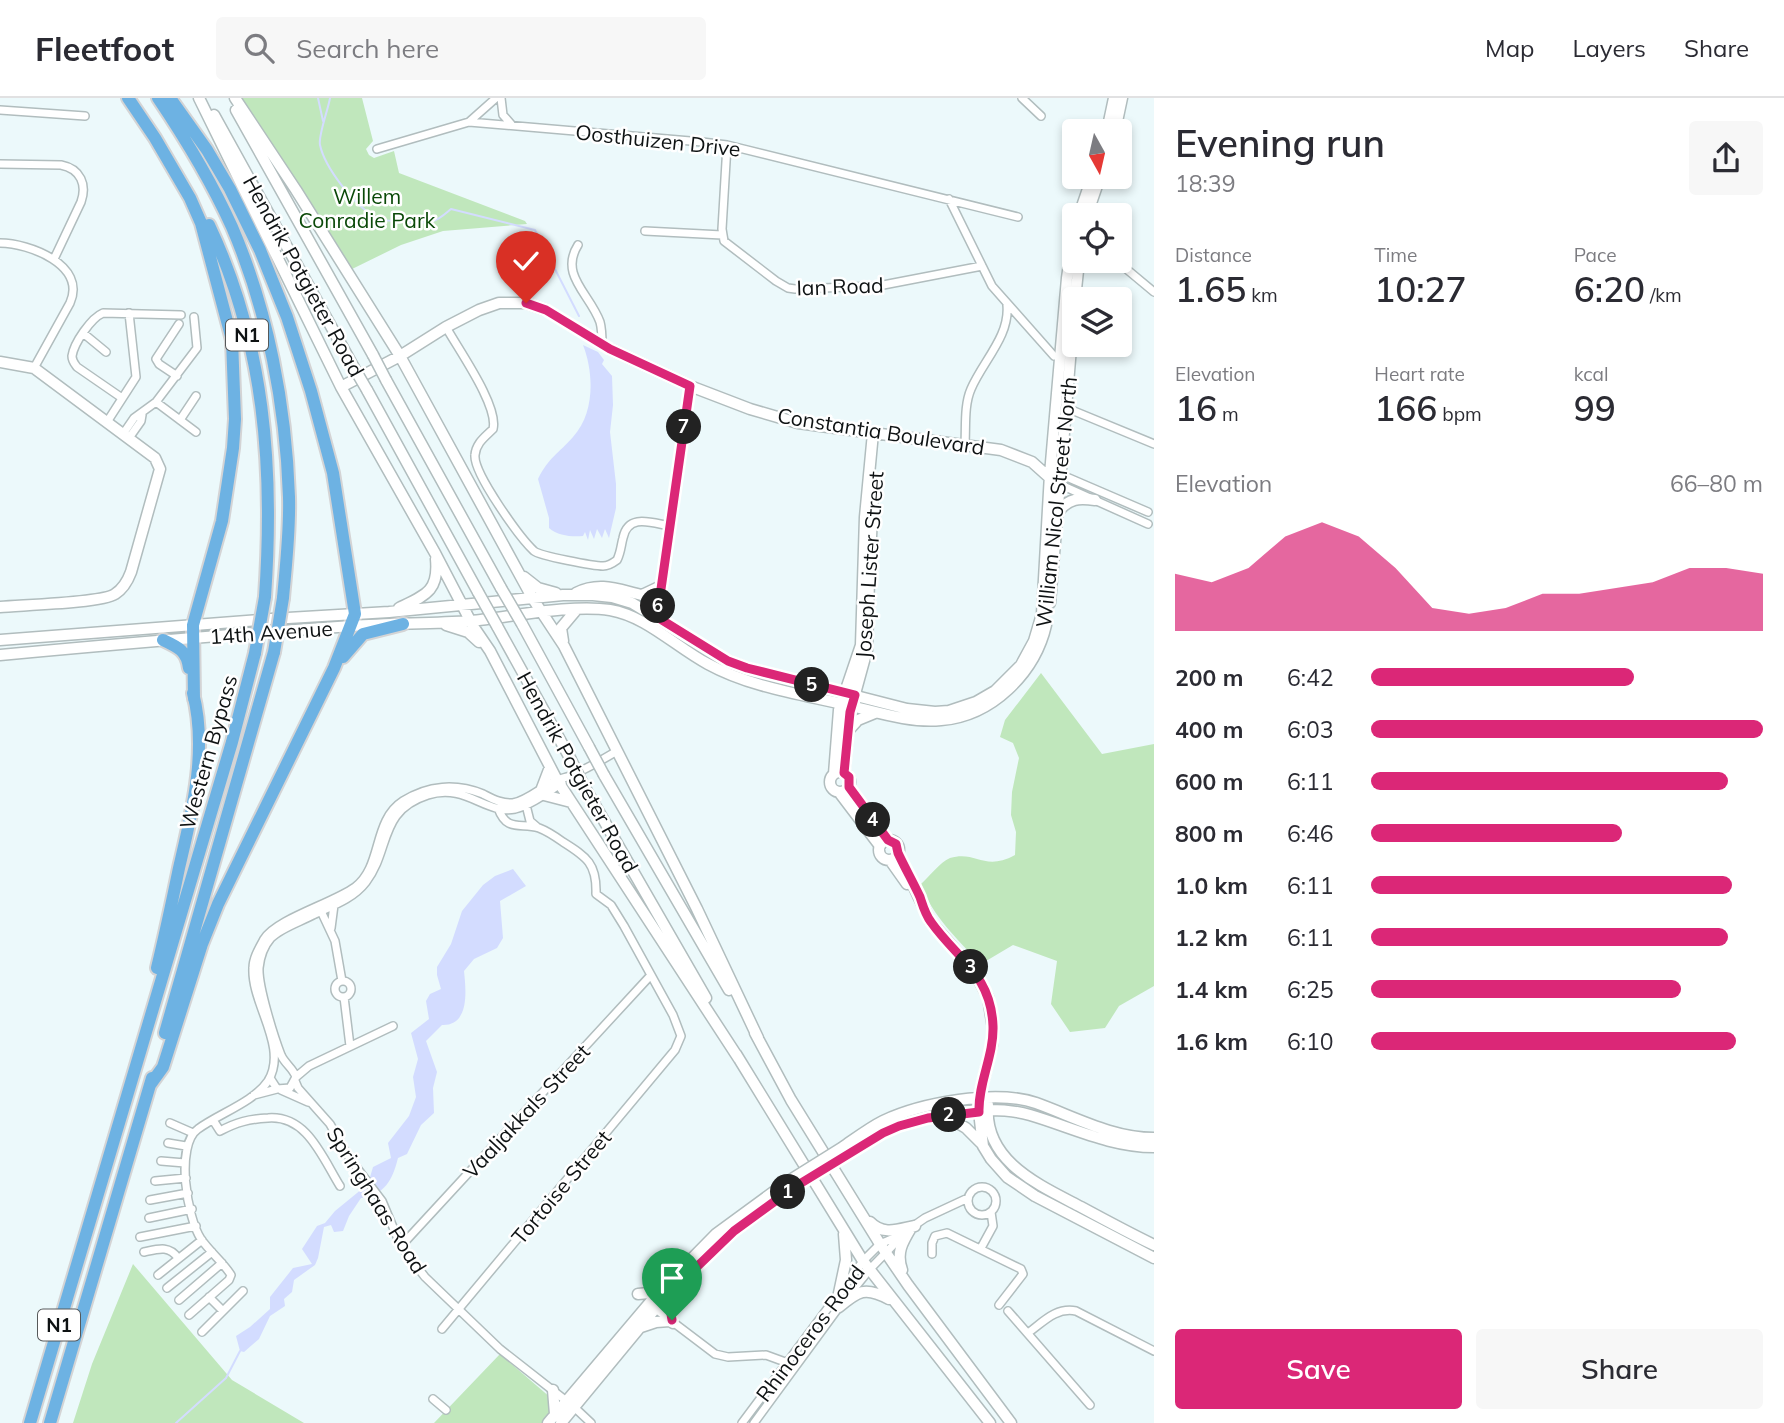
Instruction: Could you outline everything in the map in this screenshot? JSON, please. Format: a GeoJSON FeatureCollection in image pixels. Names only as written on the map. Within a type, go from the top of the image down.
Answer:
{"type":"FeatureCollection","features":[{"type":"Feature","properties":{"kind":"highway","name":"Western Bypass"},"geometry":{"type":"LineString","coordinates":[[30,1423],[232,742],[255,653],[265,597],[270,532],[268,456],[260,390],[223,254],[199,204],[152,122],[130,98]]}},
{"type":"Feature","properties":{"kind":"highway"},"geometry":{"type":"LineString","coordinates":[[130,98],[176,174],[201,223],[232,340],[235,419],[228,494],[192,631],[196,680],[194,699]]}},
{"type":"Feature","properties":{"kind":"highway","name":"Western Bypass"},"geometry":{"type":"LineString","coordinates":[[50,1423],[274,652],[283,598],[289,531],[289,497],[278,392],[255,290],[232,226],[158,98]]}},
{"type":"Feature","properties":{"kind":"highway"},"geometry":{"type":"LineString","coordinates":[[150,1085],[163,1067],[202,944],[218,904],[334,668],[353,620],[333,473],[312,391],[255,239],[207,150],[170,98]]}},
{"type":"Feature","properties":{"kind":"highway"},"geometry":{"type":"LineString","coordinates":[[334,668],[363,634],[403,624]]}},
{"type":"Feature","properties":{"kind":"highway"},"geometry":{"type":"LineString","coordinates":[[126,1098],[192,807],[198,753],[194,699],[185,653],[163,640]]}},
{"type":"Feature","properties":{"kind":"main road","name":"Hendrik Potgieter Road"},"geometry":{"type":"LineString","coordinates":[[201,98],[228,139],[584,786],[739,1059],[866,1265],[990,1423]]}},
{"type":"Feature","properties":{"kind":"main road"},"geometry":{"type":"LineString","coordinates":[[201,98],[341,387],[435,553],[470,621],[490,651],[558,782],[739,1059]]}},
{"type":"Feature","properties":{"kind":"main road","name":"Hendrik Potgieter Road"},"geometry":{"type":"LineString","coordinates":[[229,98],[604,775],[758,1038],[791,1100],[887,1254]]}},
{"type":"Feature","properties":{"kind":"main road"},"geometry":{"type":"LineString","coordinates":[[235,98],[400,356],[533,599],[564,646],[697,909],[758,1038]]}},
{"type":"Feature","properties":{"kind":"main road"},"geometry":{"type":"LineString","coordinates":[[1110,119],[1114,98]]}},
{"type":"Feature","properties":{"kind":"main road"},"geometry":{"type":"LineString","coordinates":[[1118,119],[1122,98]]}},
{"type":"Feature","properties":{"kind":"main road","name":"William Nicol Street North"},"geometry":{"type":"LineString","coordinates":[[542,613],[577,609],[611,610],[626,614],[708,664],[733,676],[773,688],[907,709],[949,711],[976,702],[995,691],[1013,675],[1034,641],[1042,614],[1048,473],[1068,273]]}},
{"type":"Feature","properties":{"kind":"main road","name":"Constantia Boulevard"},"geometry":{"type":"LineString","coordinates":[[341,387],[400,356],[446,327],[490,306],[510,302],[536,306],[602,345],[690,386],[750,409],[798,423],[965,443],[1009,451],[1061,480]]}},
{"type":"Feature","properties":{"kind":"main road"},"geometry":{"type":"LineString","coordinates":[[389,338],[415,346]]}},
{"type":"Feature","properties":{"kind":"main road","name":"William Nicol Street North"},"geometry":{"type":"LineString","coordinates":[[533,599],[568,595],[622,599],[657,617],[728,661],[848,699],[878,712],[912,719],[949,720],[985,706],[1022,676],[1040,646],[1048,615],[1070,357]]}},
{"type":"Feature","properties":{"kind":"main road"},"geometry":{"type":"LineString","coordinates":[[0,362],[34,368],[155,458],[160,469],[127,582],[112,596],[0,607]]}},
{"type":"Feature","properties":{"kind":"main road","name":"Joseph Lister Street"},"geometry":{"type":"LineString","coordinates":[[848,699],[861,645],[865,517],[876,433]]}},
{"type":"Feature","properties":{"kind":"main road"},"geometry":{"type":"LineString","coordinates":[[1058,512],[1071,500],[1095,500]]}},
{"type":"Feature","properties":{"kind":"main road"},"geometry":{"type":"LineString","coordinates":[[389,612],[424,596],[432,589],[437,573],[435,553]]}},
{"type":"Feature","properties":{"kind":"main road"},"geometry":{"type":"LineString","coordinates":[[520,574],[538,587],[568,595],[583,589],[608,586],[642,595],[661,586]]}},
{"type":"Feature","properties":{"kind":"main road","name":"14th Avenue"},"geometry":{"type":"LineString","coordinates":[[353,620],[389,612],[533,599]]}},
{"type":"Feature","properties":{"kind":"main road"},"geometry":{"type":"LineString","coordinates":[[564,646],[561,628],[577,609]]}},
{"type":"Feature","properties":{"kind":"main road","name":"14th Avenue"},"geometry":{"type":"LineString","coordinates":[[0,640],[353,620],[403,624],[470,621],[542,613]]}},
{"type":"Feature","properties":{"kind":"main road"},"geometry":{"type":"LineString","coordinates":[[429,623],[463,630],[490,651]]}},
{"type":"Feature","properties":{"kind":"main road","name":"14th Avenue"},"geometry":{"type":"LineString","coordinates":[[0,655],[163,640],[192,631]]}},
{"type":"Feature","properties":{"kind":"main road"},"geometry":{"type":"LineString","coordinates":[[848,699],[848,732],[839,774],[831,779],[831,786],[844,790],[884,843],[896,844],[894,856],[924,910],[975,973],[988,997],[993,1028],[984,1080],[983,1146]]}},
{"type":"Feature","properties":{"kind":"main road"},"geometry":{"type":"LineString","coordinates":[[839,774],[848,699]]}},
{"type":"Feature","properties":{"kind":"main road"},"geometry":{"type":"LineString","coordinates":[[848,732],[858,720],[878,712]]}},
{"type":"Feature","properties":{"kind":"main road"},"geometry":{"type":"LineString","coordinates":[[550,767],[543,791],[572,803]]}},
{"type":"Feature","properties":{"kind":"main road"},"geometry":{"type":"LineString","coordinates":[[839,774],[849,777],[844,790]]}},
{"type":"Feature","properties":{"kind":"main road"},"geometry":{"type":"LineString","coordinates":[[884,843],[880,856],[894,856]]}},
{"type":"Feature","properties":{"kind":"main road"},"geometry":{"type":"LineString","coordinates":[[845,1151],[876,1125],[908,1111],[983,1098],[1033,1102],[1113,1132],[1154,1138]]}},
{"type":"Feature","properties":{"kind":"main road"},"geometry":{"type":"LineString","coordinates":[[983,1111],[995,1144],[1021,1173],[1154,1245]]}},
{"type":"Feature","properties":{"kind":"main road"},"geometry":{"type":"LineString","coordinates":[[548,1423],[558,1418],[669,1288],[734,1231],[790,1185],[845,1151],[883,1133],[899,1126],[944,1115],[1010,1111],[1112,1142],[1154,1147]]}},
{"type":"Feature","properties":{"kind":"main road"},"geometry":{"type":"LineString","coordinates":[[1043,1119],[1055,1111]]}},
{"type":"Feature","properties":{"kind":"main road"},"geometry":{"type":"LineString","coordinates":[[1055,1111],[1058,1124]]}},
{"type":"Feature","properties":{"kind":"main road"},"geometry":{"type":"LineString","coordinates":[[944,1115],[966,1128],[999,1169],[1015,1183],[1154,1258]]}},
{"type":"Feature","properties":{"kind":"main road"},"geometry":{"type":"LineString","coordinates":[[863,1214],[874,1227],[885,1231],[910,1229]]}},
{"type":"Feature","properties":{"kind":"main road"},"geometry":{"type":"LineString","coordinates":[[908,1285],[898,1256],[901,1243],[910,1229]]}},
{"type":"Feature","properties":{"kind":"main road"},"geometry":{"type":"LineString","coordinates":[[839,1293],[846,1260],[843,1231]]}},
{"type":"Feature","properties":{"kind":"main road"},"geometry":{"type":"LineString","coordinates":[[887,1254],[1012,1423]]}},
{"type":"Feature","properties":{"kind":"main road"},"geometry":{"type":"LineString","coordinates":[[640,1321],[639,1295],[669,1288]]}},
{"type":"Feature","properties":{"kind":"main road"},"geometry":{"type":"LineString","coordinates":[[640,1321],[672,1322],[669,1288]]}},
{"type":"Feature","properties":{"kind":"main road"},"geometry":{"type":"LineString","coordinates":[[839,1307],[852,1295],[862,1291],[878,1293],[892,1301]]}},
{"type":"Feature","properties":{"kind":"main road"},"geometry":{"type":"LineString","coordinates":[[553,1390],[558,1418]]}},
{"type":"Feature","properties":{"kind":"street"},"geometry":{"type":"LineString","coordinates":[[469,122],[498,98],[503,115],[512,125]]}},
{"type":"Feature","properties":{"kind":"street"},"geometry":{"type":"LineString","coordinates":[[1022,98],[1041,116]]}},
{"type":"Feature","properties":{"kind":"street"},"geometry":{"type":"LineString","coordinates":[[0,110],[85,116]]}},
{"type":"Feature","properties":{"kind":"street","name":"Oosthuizen Drive"},"geometry":{"type":"LineString","coordinates":[[377,149],[469,122],[727,145],[1018,217]]}},
{"type":"Feature","properties":{"kind":"street"},"geometry":{"type":"LineString","coordinates":[[645,231],[722,235],[727,145]]}},
{"type":"Feature","properties":{"kind":"street"},"geometry":{"type":"LineString","coordinates":[[0,164],[68,166],[82,179],[84,193],[81,202],[54,259]]}},
{"type":"Feature","properties":{"kind":"street"},"geometry":{"type":"LineString","coordinates":[[948,199],[992,286],[1054,356]]}},
{"type":"Feature","properties":{"kind":"street","name":"Ian Road"},"geometry":{"type":"LineString","coordinates":[[722,235],[726,244],[788,288],[878,286],[982,267]]}},
{"type":"Feature","properties":{"kind":"street"},"geometry":{"type":"LineString","coordinates":[[0,243],[24,246],[54,259],[71,280],[73,297],[34,368]]}},
{"type":"Feature","properties":{"kind":"street"},"geometry":{"type":"LineString","coordinates":[[578,245],[572,255],[571,270],[599,321],[602,345]]}},
{"type":"Feature","properties":{"kind":"street"},"geometry":{"type":"LineString","coordinates":[[1131,273],[1154,292]]}},
{"type":"Feature","properties":{"kind":"street"},"geometry":{"type":"LineString","coordinates":[[965,443],[970,392],[1004,330],[1008,316],[1007,304]]}},
{"type":"Feature","properties":{"kind":"street"},"geometry":{"type":"LineString","coordinates":[[122,398],[77,367],[72,360],[83,333],[95,316],[103,313],[181,315]]}},
{"type":"Feature","properties":{"kind":"street"},"geometry":{"type":"LineString","coordinates":[[107,422],[136,374],[129,313]]}},
{"type":"Feature","properties":{"kind":"street"},"geometry":{"type":"LineString","coordinates":[[126,436],[141,421],[142,415],[156,402],[197,348],[194,317]]}},
{"type":"Feature","properties":{"kind":"street"},"geometry":{"type":"LineString","coordinates":[[177,376],[156,359],[178,324]]}},
{"type":"Feature","properties":{"kind":"street"},"geometry":{"type":"LineString","coordinates":[[446,327],[475,374],[494,420],[493,429],[481,440],[476,450],[475,462],[506,517],[534,551],[546,556],[604,566],[617,559],[625,529],[631,523],[642,521],[670,526]]}},
{"type":"Feature","properties":{"kind":"street"},"geometry":{"type":"LineString","coordinates":[[83,333],[106,352]]}},
{"type":"Feature","properties":{"kind":"street"},"geometry":{"type":"LineString","coordinates":[[651,628],[657,617],[690,386]]}},
{"type":"Feature","properties":{"kind":"street"},"geometry":{"type":"LineString","coordinates":[[180,420],[196,396]]}},
{"type":"Feature","properties":{"kind":"street"},"geometry":{"type":"LineString","coordinates":[[156,402],[196,432]]}},
{"type":"Feature","properties":{"kind":"street"},"geometry":{"type":"LineString","coordinates":[[1074,411],[1154,444]]}},
{"type":"Feature","properties":{"kind":"street"},"geometry":{"type":"LineString","coordinates":[[1061,480],[1095,500],[1151,526]]}},
{"type":"Feature","properties":{"kind":"street"},"geometry":{"type":"LineString","coordinates":[[1061,480],[1151,510],[1146,517],[1151,526]]}},
{"type":"Feature","properties":{"kind":"street"},"geometry":{"type":"LineString","coordinates":[[312,1104],[279,1089],[271,1074],[271,1042],[253,973],[255,957],[264,939],[272,931],[320,909],[359,884],[369,870],[383,822],[389,813],[412,795],[431,789],[459,786],[509,809],[526,805],[558,782],[617,751]]}},
{"type":"Feature","properties":{"kind":"street"},"geometry":{"type":"LineString","coordinates":[[320,909],[353,895],[365,883],[374,870],[389,826],[400,812],[415,800],[449,791],[499,805],[543,791]]}},
{"type":"Feature","properties":{"kind":"street"},"geometry":{"type":"LineString","coordinates":[[499,805],[502,818],[513,826],[538,828]]}},
{"type":"Feature","properties":{"kind":"street"},"geometry":{"type":"LineString","coordinates":[[526,805],[530,821],[538,828],[586,857],[596,874],[596,894],[611,905],[651,975]]}},
{"type":"Feature","properties":{"kind":"street"},"geometry":{"type":"LineString","coordinates":[[331,930],[334,905]]}},
{"type":"Feature","properties":{"kind":"street"},"geometry":{"type":"LineString","coordinates":[[320,909],[331,930],[342,981],[347,982],[351,989],[344,997],[351,1046]]}},
{"type":"Feature","properties":{"kind":"street","name":"Springhaas Road"},"geometry":{"type":"LineString","coordinates":[[320,909],[270,940],[263,953],[259,975],[274,1031],[298,1088],[330,1124],[348,1156],[382,1201],[401,1246],[425,1277],[500,1349],[591,1423]]}},
{"type":"Feature","properties":{"kind":"street","name":"Tortoise Street"},"geometry":{"type":"LineString","coordinates":[[442,1329],[678,1044],[680,1032],[651,975]]}},
{"type":"Feature","properties":{"kind":"street","name":"Vaaljakkals Street"},"geometry":{"type":"LineString","coordinates":[[401,1246],[651,975]]}},
{"type":"Feature","properties":{"kind":"street"},"geometry":{"type":"LineString","coordinates":[[189,1315],[229,1280],[231,1273],[202,1240],[191,1209],[185,1163],[186,1146],[193,1133],[254,1095],[290,1088],[309,1066],[393,1026]]}},
{"type":"Feature","properties":{"kind":"street"},"geometry":{"type":"LineString","coordinates":[[254,1095],[271,1074],[289,1067],[309,1066]]}},
{"type":"Feature","properties":{"kind":"street"},"geometry":{"type":"LineString","coordinates":[[213,1120],[220,1131],[244,1119],[281,1117],[291,1120],[307,1134],[340,1186]]}},
{"type":"Feature","properties":{"kind":"street"},"geometry":{"type":"LineString","coordinates":[[170,1123],[193,1133]]}},
{"type":"Feature","properties":{"kind":"street"},"geometry":{"type":"LineString","coordinates":[[168,1143],[186,1146]]}},
{"type":"Feature","properties":{"kind":"street"},"geometry":{"type":"LineString","coordinates":[[161,1161],[185,1163]]}},
{"type":"Feature","properties":{"kind":"street"},"geometry":{"type":"LineString","coordinates":[[155,1181],[186,1178]]}},
{"type":"Feature","properties":{"kind":"street"},"geometry":{"type":"LineString","coordinates":[[880,1244],[925,1218],[968,1198],[975,1188],[988,1188],[996,1199],[991,1212],[993,1226],[981,1248]]}},
{"type":"Feature","properties":{"kind":"street"},"geometry":{"type":"LineString","coordinates":[[150,1200],[188,1193]]}},
{"type":"Feature","properties":{"kind":"street"},"geometry":{"type":"LineString","coordinates":[[968,1198],[970,1209]]}},
{"type":"Feature","properties":{"kind":"street"},"geometry":{"type":"LineString","coordinates":[[149,1218],[191,1209]]}},
{"type":"Feature","properties":{"kind":"street"},"geometry":{"type":"LineString","coordinates":[[945,1209],[970,1209],[982,1215],[989,1231]]}},
{"type":"Feature","properties":{"kind":"street"},"geometry":{"type":"LineString","coordinates":[[982,1215],[991,1212]]}},
{"type":"Feature","properties":{"kind":"street"},"geometry":{"type":"LineString","coordinates":[[140,1237],[196,1226]]}},
{"type":"Feature","properties":{"kind":"street","name":"Rhinoceros Road"},"geometry":{"type":"LineString","coordinates":[[742,1423],[839,1293],[866,1265],[887,1254],[910,1229]]}},
{"type":"Feature","properties":{"kind":"street"},"geometry":{"type":"LineString","coordinates":[[932,1254],[935,1236],[944,1232],[1021,1269],[1023,1272],[999,1305]]}},
{"type":"Feature","properties":{"kind":"street"},"geometry":{"type":"LineString","coordinates":[[158,1275],[202,1240]]}},
{"type":"Feature","properties":{"kind":"street","name":"Rhinoceros Road"},"geometry":{"type":"LineString","coordinates":[[754,1423],[839,1307],[880,1244]]}},
{"type":"Feature","properties":{"kind":"street"},"geometry":{"type":"LineString","coordinates":[[144,1252],[168,1249],[174,1251],[178,1258]]}},
{"type":"Feature","properties":{"kind":"street"},"geometry":{"type":"LineString","coordinates":[[167,1288],[212,1252]]}},
{"type":"Feature","properties":{"kind":"street"},"geometry":{"type":"LineString","coordinates":[[179,1300],[222,1263]]}},
{"type":"Feature","properties":{"kind":"street"},"geometry":{"type":"LineString","coordinates":[[202,1332],[243,1291]]}},
{"type":"Feature","properties":{"kind":"street"},"geometry":{"type":"LineString","coordinates":[[209,1297],[222,1311]]}},
{"type":"Feature","properties":{"kind":"street"},"geometry":{"type":"LineString","coordinates":[[652,1307],[708,1350],[721,1356],[766,1355],[795,1367]]}},
{"type":"Feature","properties":{"kind":"street"},"geometry":{"type":"LineString","coordinates":[[1028,1333],[1060,1310],[1069,1310],[1154,1350]]}},
{"type":"Feature","properties":{"kind":"street"},"geometry":{"type":"LineString","coordinates":[[1008,1311],[1090,1405]]}},
{"type":"Feature","properties":{"kind":"street"},"geometry":{"type":"LineString","coordinates":[[433,1399],[446,1410]]}},
{"type":"Feature","properties":{"kind":"green space","name":"Willem Conradie Park"},"geometry":{"type":"Polygon","coordinates":[[[237,98],[362,98],[373,141],[366,149],[369,155],[374,158],[394,151],[399,173],[527,224],[443,231],[401,245],[348,271],[237,98]]]}},
{"type":"Feature","properties":{"kind":"green space"},"geometry":{"type":"Polygon","coordinates":[[[1041,673],[1102,754],[1154,744],[1154,986],[1119,1006],[1105,1028],[1070,1032],[1051,1004],[1057,961],[1013,945],[981,964],[939,917],[921,884],[950,858],[959,856],[995,862],[1015,855],[1016,832],[1011,815],[1012,792],[1019,758],[1013,743],[1000,737],[1005,720],[1041,673]]]}},
{"type":"Feature","properties":{"kind":"green space"},"geometry":{"type":"Polygon","coordinates":[[[133,1264],[232,1380],[304,1423],[73,1423],[92,1364],[133,1264]]]}},
{"type":"Feature","properties":{"kind":"green space"},"geometry":{"type":"Polygon","coordinates":[[[500,1354],[558,1404],[543,1423],[434,1423],[500,1354]]]}},
{"type":"Feature","properties":{"kind":"water"},"geometry":{"type":"Polygon","coordinates":[[[583,345],[598,352],[604,360],[602,364],[612,376],[610,432],[616,484],[616,508],[609,538],[605,529],[602,538],[597,529],[594,539],[590,530],[588,540],[585,532],[583,536],[570,536],[549,528],[549,518],[538,479],[580,427],[589,405],[589,368],[583,345]]]}},
{"type":"Feature","properties":{"kind":"water"},"geometry":{"type":"Polygon","coordinates":[[[513,869],[526,886],[500,901],[503,938],[497,948],[474,959],[464,971],[464,1006],[458,1020],[442,1025],[426,1041],[437,1072],[433,1088],[434,1113],[421,1125],[407,1154],[398,1158],[386,1185],[382,1190],[361,1198],[343,1231],[334,1232],[331,1225],[324,1227],[315,1265],[294,1280],[292,1292],[284,1299],[285,1306],[270,1316],[259,1339],[244,1352],[240,1351],[236,1336],[270,1309],[270,1297],[293,1268],[312,1264],[302,1249],[317,1226],[325,1223],[335,1211],[368,1184],[373,1167],[391,1158],[388,1143],[409,1116],[416,1097],[413,1077],[418,1059],[411,1033],[429,1019],[426,1001],[430,994],[441,989],[437,967],[451,944],[462,911],[483,885],[495,876],[513,869]]]}},
{"type":"Feature","properties":{"kind":"waterway"},"geometry":{"type":"LineString","coordinates":[[318,98],[323,121]]}},
{"type":"Feature","properties":{"kind":"waterway"},"geometry":{"type":"LineString","coordinates":[[330,98],[320,145],[334,175],[358,204],[375,217],[386,220],[428,222],[438,219],[451,209],[535,230],[579,316]]}},
{"type":"Feature","properties":{"kind":"waterway"},"geometry":{"type":"LineString","coordinates":[[176,1423],[226,1378],[240,1351]]}},
{"type":"Feature","properties":{"kind":"route"},"geometry":{"type":"LineString","coordinates":[[526,303],[546,310],[610,349],[690,386],[657,617],[728,661],[855,695],[850,712],[844,773],[849,777],[849,787],[888,840],[898,847],[898,853],[930,921],[975,973],[988,997],[992,1013],[992,1045],[979,1098],[979,1112],[928,1118],[899,1126],[793,1188],[715,1247],[675,1288],[670,1308],[672,1320]]}}]}
